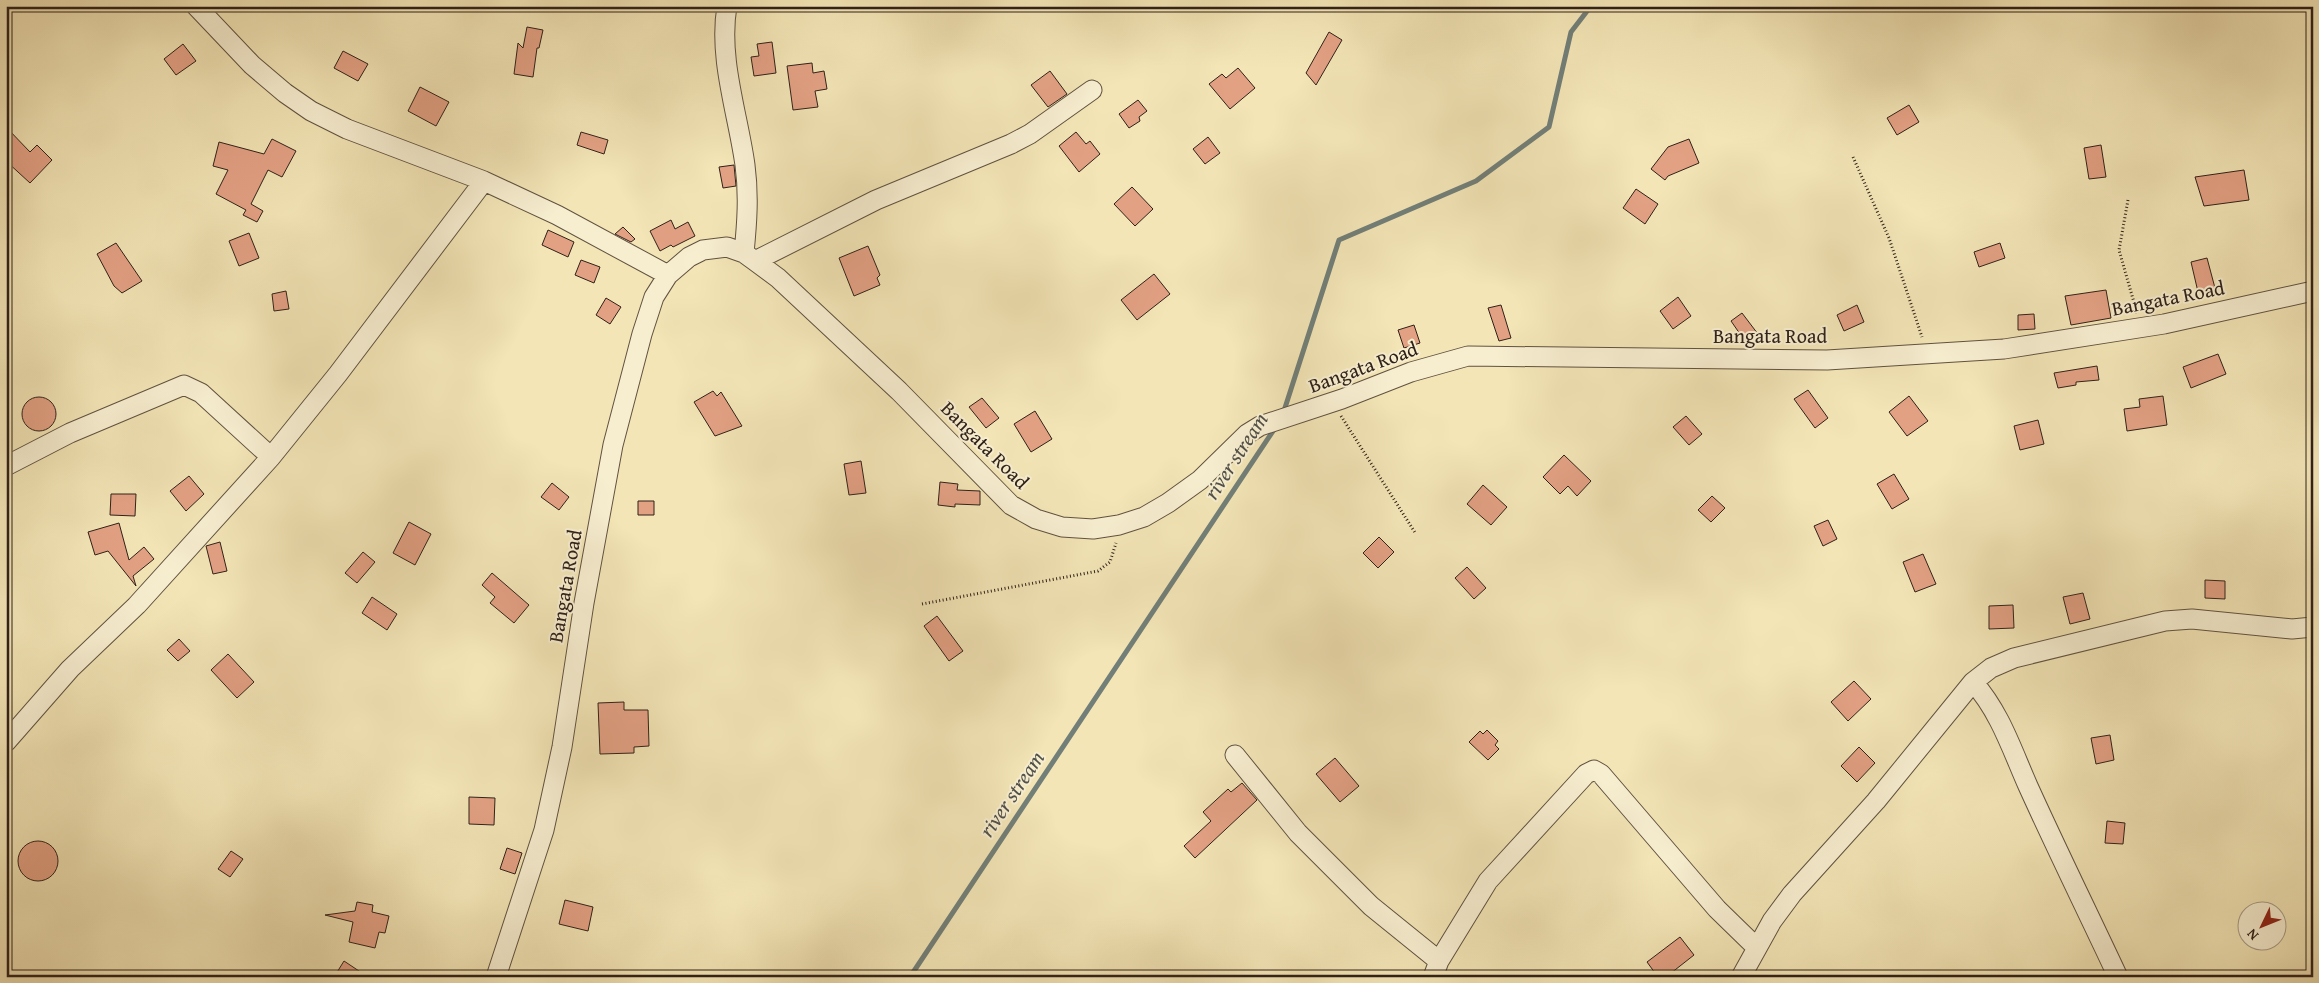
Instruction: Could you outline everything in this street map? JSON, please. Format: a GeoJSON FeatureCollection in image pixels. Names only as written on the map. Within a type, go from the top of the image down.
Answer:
{"type":"FeatureCollection","features":[{"type":"Feature","properties":{"kind":"street"},"geometry":{"type":"LineString","coordinates":[[196,6],[252,65],[285,93],[311,111],[347,129],[484,181],[566,219],[668,275]]}},
{"type":"Feature","properties":{"kind":"street"},"geometry":{"type":"LineString","coordinates":[[727,6],[724,24],[749,202],[750,257],[876,200],[1011,144],[1030,134],[1092,90]]}},
{"type":"Feature","properties":{"kind":"street"},"geometry":{"type":"LineString","coordinates":[[6,742],[70,669],[137,605],[271,457],[338,374],[484,181]]}},
{"type":"Feature","properties":{"kind":"street","name":"Bangata Road"},"geometry":{"type":"LineString","coordinates":[[496,977],[544,830],[562,747],[584,602],[613,445],[642,334],[654,297],[668,275],[689,257],[703,250],[727,247],[750,257],[778,278],[899,391],[1011,505],[1036,519],[1062,527],[1094,529],[1119,525],[1144,517],[1168,503],[1200,480],[1253,430],[1333,403],[1411,372],[1468,356],[1827,360],[1926,352],[2004,349],[2141,328],[2313,291]]}},
{"type":"Feature","properties":{"kind":"street"},"geometry":{"type":"LineString","coordinates":[[6,466],[70,433],[184,385],[201,393],[271,457]]}},
{"type":"Feature","properties":{"kind":"street"},"geometry":{"type":"LineString","coordinates":[[1741,977],[1756,947],[1792,894],[1876,801],[1973,682],[1991,668],[2014,658],[2165,621],[2192,619],[2292,629],[2313,627]]}},
{"type":"Feature","properties":{"kind":"street"},"geometry":{"type":"LineString","coordinates":[[1973,682],[1992,706],[2003,726],[2028,786],[2118,977]]}},
{"type":"Feature","properties":{"kind":"street"},"geometry":{"type":"LineString","coordinates":[[1234,755],[1305,840],[1436,969],[1488,881],[1586,774],[1594,770],[1601,774],[1717,909],[1756,947]]}},
{"type":"Feature","properties":{"kind":"path"},"geometry":{"type":"LineString","coordinates":[[1853,157],[1889,238],[1926,352]]}},
{"type":"Feature","properties":{"kind":"path"},"geometry":{"type":"LineString","coordinates":[[2128,200],[2119,250],[2141,328]]}},
{"type":"Feature","properties":{"kind":"path"},"geometry":{"type":"LineString","coordinates":[[1333,403],[1416,534]]}},
{"type":"Feature","properties":{"kind":"path"},"geometry":{"type":"LineString","coordinates":[[922,604],[1098,571],[1110,562],[1114,555],[1119,525]]}},
{"type":"Feature","properties":{"kind":"building"},"geometry":{"type":"Polygon","coordinates":[[[527,27],[543,30],[539,48],[537,48],[533,77],[514,74],[518,43],[523,48],[527,27]]]}},
{"type":"Feature","properties":{"kind":"building"},"geometry":{"type":"Polygon","coordinates":[[[1329,32],[1342,40],[1316,85],[1306,73],[1329,32]]]}},
{"type":"Feature","properties":{"kind":"building"},"geometry":{"type":"Polygon","coordinates":[[[772,42],[776,73],[754,76],[751,57],[759,56],[757,44],[772,42]]]}},
{"type":"Feature","properties":{"kind":"building"},"geometry":{"type":"Polygon","coordinates":[[[183,44],[196,61],[176,75],[164,59],[183,44]]]}},
{"type":"Feature","properties":{"kind":"building"},"geometry":{"type":"Polygon","coordinates":[[[343,51],[368,64],[358,81],[334,68],[343,51]]]}},
{"type":"Feature","properties":{"kind":"building"},"geometry":{"type":"Polygon","coordinates":[[[812,63],[813,73],[824,71],[827,89],[815,91],[818,107],[793,110],[787,66],[812,63]]]}},
{"type":"Feature","properties":{"kind":"building"},"geometry":{"type":"Polygon","coordinates":[[[1238,68],[1255,88],[1230,109],[1209,84],[1222,74],[1226,78],[1238,68]]]}},
{"type":"Feature","properties":{"kind":"building"},"geometry":{"type":"Polygon","coordinates":[[[1050,71],[1067,94],[1048,107],[1031,85],[1050,71]]]}},
{"type":"Feature","properties":{"kind":"building"},"geometry":{"type":"Polygon","coordinates":[[[420,87],[449,102],[436,126],[408,111],[420,87]]]}},
{"type":"Feature","properties":{"kind":"building"},"geometry":{"type":"Polygon","coordinates":[[[1138,100],[1147,111],[1139,117],[1140,121],[1129,128],[1119,114],[1138,100]]]}},
{"type":"Feature","properties":{"kind":"building"},"geometry":{"type":"Polygon","coordinates":[[[1909,105],[1919,122],[1897,135],[1887,118],[1909,105]]]}},
{"type":"Feature","properties":{"kind":"building"},"geometry":{"type":"Polygon","coordinates":[[[6,127],[30,152],[37,145],[52,160],[30,183],[6,161],[6,127]]]}},
{"type":"Feature","properties":{"kind":"building"},"geometry":{"type":"Polygon","coordinates":[[[581,132],[608,140],[604,154],[577,145],[581,132]]]}},
{"type":"Feature","properties":{"kind":"building"},"geometry":{"type":"Polygon","coordinates":[[[1076,132],[1086,144],[1090,141],[1100,154],[1079,172],[1059,146],[1076,132]]]}},
{"type":"Feature","properties":{"kind":"building"},"geometry":{"type":"Polygon","coordinates":[[[1208,137],[1220,153],[1205,164],[1193,149],[1208,137]]]}},
{"type":"Feature","properties":{"kind":"building"},"geometry":{"type":"Polygon","coordinates":[[[272,139],[296,151],[282,177],[268,170],[251,204],[263,211],[257,222],[243,215],[246,210],[216,194],[228,170],[213,166],[219,142],[264,154],[272,139]]]}},
{"type":"Feature","properties":{"kind":"building"},"geometry":{"type":"Polygon","coordinates":[[[1689,139],[1699,163],[1668,176],[1665,180],[1651,169],[1668,147],[1689,139]]]}},
{"type":"Feature","properties":{"kind":"building"},"geometry":{"type":"Polygon","coordinates":[[[2101,145],[2106,177],[2089,179],[2084,148],[2101,145]]]}},
{"type":"Feature","properties":{"kind":"building"},"geometry":{"type":"Polygon","coordinates":[[[734,165],[736,186],[723,188],[719,167],[734,165]]]}},
{"type":"Feature","properties":{"kind":"building"},"geometry":{"type":"Polygon","coordinates":[[[2244,170],[2249,200],[2204,206],[2195,177],[2244,170]]]}},
{"type":"Feature","properties":{"kind":"building"},"geometry":{"type":"Polygon","coordinates":[[[1132,187],[1153,209],[1135,226],[1114,204],[1132,187]]]}},
{"type":"Feature","properties":{"kind":"building"},"geometry":{"type":"Polygon","coordinates":[[[1636,189],[1658,204],[1645,224],[1623,208],[1636,189]]]}},
{"type":"Feature","properties":{"kind":"building"},"geometry":{"type":"Polygon","coordinates":[[[671,220],[675,229],[688,222],[695,236],[660,251],[650,231],[671,220]]]}},
{"type":"Feature","properties":{"kind":"building"},"geometry":{"type":"Polygon","coordinates":[[[623,227],[635,239],[631,242],[615,234],[623,227]]]}},
{"type":"Feature","properties":{"kind":"building"},"geometry":{"type":"Polygon","coordinates":[[[548,230],[574,242],[568,257],[542,245],[548,230]]]}},
{"type":"Feature","properties":{"kind":"building"},"geometry":{"type":"Polygon","coordinates":[[[249,233],[259,258],[239,266],[229,241],[249,233]]]}},
{"type":"Feature","properties":{"kind":"building"},"geometry":{"type":"Polygon","coordinates":[[[116,243],[142,281],[122,293],[114,286],[97,254],[116,243]]]}},
{"type":"Feature","properties":{"kind":"building"},"geometry":{"type":"Polygon","coordinates":[[[2000,243],[2005,258],[1979,267],[1974,252],[2000,243]]]}},
{"type":"Feature","properties":{"kind":"building"},"geometry":{"type":"Polygon","coordinates":[[[868,246],[880,275],[877,278],[880,285],[854,296],[839,258],[868,246]]]}},
{"type":"Feature","properties":{"kind":"building"},"geometry":{"type":"Polygon","coordinates":[[[2207,258],[2215,288],[2198,292],[2191,262],[2207,258]]]}},
{"type":"Feature","properties":{"kind":"building"},"geometry":{"type":"Polygon","coordinates":[[[581,260],[600,267],[594,283],[575,275],[581,260]]]}},
{"type":"Feature","properties":{"kind":"building"},"geometry":{"type":"Polygon","coordinates":[[[1154,274],[1170,294],[1137,320],[1121,300],[1154,274]]]}},
{"type":"Feature","properties":{"kind":"building"},"geometry":{"type":"Polygon","coordinates":[[[2106,290],[2111,318],[2071,325],[2065,296],[2106,290]]]}},
{"type":"Feature","properties":{"kind":"building"},"geometry":{"type":"Polygon","coordinates":[[[286,291],[289,309],[274,311],[272,294],[286,291]]]}},
{"type":"Feature","properties":{"kind":"building"},"geometry":{"type":"Polygon","coordinates":[[[1678,297],[1691,316],[1673,329],[1660,311],[1678,297]]]}},
{"type":"Feature","properties":{"kind":"building"},"geometry":{"type":"Polygon","coordinates":[[[606,298],[621,307],[610,324],[596,315],[606,298]]]}},
{"type":"Feature","properties":{"kind":"building"},"geometry":{"type":"Polygon","coordinates":[[[1501,305],[1511,338],[1499,341],[1488,308],[1501,305]]]}},
{"type":"Feature","properties":{"kind":"building"},"geometry":{"type":"Polygon","coordinates":[[[1857,305],[1864,322],[1844,331],[1837,315],[1857,305]]]}},
{"type":"Feature","properties":{"kind":"building"},"geometry":{"type":"Polygon","coordinates":[[[1742,313],[1761,338],[1749,347],[1731,321],[1742,313]]]}},
{"type":"Feature","properties":{"kind":"building"},"geometry":{"type":"Polygon","coordinates":[[[2034,314],[2035,329],[2018,330],[2018,315],[2034,314]]]}},
{"type":"Feature","properties":{"kind":"building"},"geometry":{"type":"Polygon","coordinates":[[[1414,325],[1420,343],[1404,348],[1398,330],[1414,325]]]}},
{"type":"Feature","properties":{"kind":"building"},"geometry":{"type":"Polygon","coordinates":[[[2218,354],[2226,374],[2191,388],[2183,367],[2218,354]]]}},
{"type":"Feature","properties":{"kind":"building"},"geometry":{"type":"Polygon","coordinates":[[[2097,366],[2099,380],[2076,382],[2076,385],[2058,388],[2054,373],[2097,366]]]}},
{"type":"Feature","properties":{"kind":"building"},"geometry":{"type":"Polygon","coordinates":[[[1808,390],[1828,418],[1815,428],[1794,399],[1808,390]]]}},
{"type":"Feature","properties":{"kind":"building"},"geometry":{"type":"Polygon","coordinates":[[[713,391],[717,396],[721,392],[742,426],[715,436],[694,402],[713,391]]]}},
{"type":"Feature","properties":{"kind":"building"},"geometry":{"type":"Polygon","coordinates":[[[1909,396],[1928,421],[1907,436],[1889,412],[1909,396]]]}},
{"type":"Feature","properties":{"kind":"building"},"geometry":{"type":"Polygon","coordinates":[[[2163,396],[2167,425],[2127,431],[2124,409],[2140,407],[2139,399],[2163,396]]]}},
{"type":"Feature","properties":{"kind":"building"},"geometry":{"type":"Polygon","coordinates":[[[39,397],[51,402],[56,414],[51,426],[39,431],[27,426],[22,414],[27,402],[39,397]]]}},
{"type":"Feature","properties":{"kind":"building"},"geometry":{"type":"Polygon","coordinates":[[[982,398],[999,418],[986,428],[969,407],[982,398]]]}},
{"type":"Feature","properties":{"kind":"building"},"geometry":{"type":"Polygon","coordinates":[[[1035,411],[1052,439],[1031,452],[1014,424],[1035,411]]]}},
{"type":"Feature","properties":{"kind":"building"},"geometry":{"type":"Polygon","coordinates":[[[1686,416],[1702,434],[1689,445],[1673,427],[1686,416]]]}},
{"type":"Feature","properties":{"kind":"building"},"geometry":{"type":"Polygon","coordinates":[[[2038,420],[2044,444],[2020,450],[2014,426],[2038,420]]]}},
{"type":"Feature","properties":{"kind":"building"},"geometry":{"type":"Polygon","coordinates":[[[1564,455],[1591,481],[1577,496],[1568,486],[1560,494],[1543,477],[1564,455]]]}},
{"type":"Feature","properties":{"kind":"building"},"geometry":{"type":"Polygon","coordinates":[[[861,461],[866,493],[849,495],[844,464],[861,461]]]}},
{"type":"Feature","properties":{"kind":"building"},"geometry":{"type":"Polygon","coordinates":[[[1894,474],[1909,499],[1892,509],[1877,484],[1894,474]]]}},
{"type":"Feature","properties":{"kind":"building"},"geometry":{"type":"Polygon","coordinates":[[[189,476],[204,494],[186,511],[170,491],[189,476]]]}},
{"type":"Feature","properties":{"kind":"building"},"geometry":{"type":"Polygon","coordinates":[[[940,482],[958,484],[957,490],[980,491],[980,505],[955,504],[955,507],[938,505],[940,482]]]}},
{"type":"Feature","properties":{"kind":"building"},"geometry":{"type":"Polygon","coordinates":[[[552,483],[569,497],[559,510],[541,497],[552,483]]]}},
{"type":"Feature","properties":{"kind":"building"},"geometry":{"type":"Polygon","coordinates":[[[1483,485],[1507,507],[1491,525],[1467,504],[1483,485]]]}},
{"type":"Feature","properties":{"kind":"building"},"geometry":{"type":"Polygon","coordinates":[[[111,494],[136,494],[135,516],[110,515],[111,494]]]}},
{"type":"Feature","properties":{"kind":"building"},"geometry":{"type":"Polygon","coordinates":[[[1712,496],[1725,508],[1711,522],[1698,510],[1712,496]]]}},
{"type":"Feature","properties":{"kind":"building"},"geometry":{"type":"Polygon","coordinates":[[[638,501],[654,501],[654,515],[638,515],[638,501]]]}},
{"type":"Feature","properties":{"kind":"building"},"geometry":{"type":"Polygon","coordinates":[[[1828,520],[1837,539],[1823,546],[1814,526],[1828,520]]]}},
{"type":"Feature","properties":{"kind":"building"},"geometry":{"type":"Polygon","coordinates":[[[409,522],[431,534],[415,565],[393,553],[409,522]]]}},
{"type":"Feature","properties":{"kind":"building"},"geometry":{"type":"Polygon","coordinates":[[[119,523],[129,560],[144,547],[154,559],[133,576],[136,586],[108,551],[95,555],[88,532],[119,523]]]}},
{"type":"Feature","properties":{"kind":"building"},"geometry":{"type":"Polygon","coordinates":[[[1379,537],[1394,552],[1378,568],[1363,553],[1379,537]]]}},
{"type":"Feature","properties":{"kind":"building"},"geometry":{"type":"Polygon","coordinates":[[[220,542],[227,571],[213,574],[206,546],[220,542]]]}},
{"type":"Feature","properties":{"kind":"building"},"geometry":{"type":"Polygon","coordinates":[[[363,552],[375,562],[357,583],[345,573],[363,552]]]}},
{"type":"Feature","properties":{"kind":"building"},"geometry":{"type":"Polygon","coordinates":[[[1923,554],[1936,584],[1915,592],[1903,562],[1923,554]]]}},
{"type":"Feature","properties":{"kind":"building"},"geometry":{"type":"Polygon","coordinates":[[[1467,567],[1486,588],[1474,599],[1455,578],[1467,567]]]}},
{"type":"Feature","properties":{"kind":"building"},"geometry":{"type":"Polygon","coordinates":[[[492,573],[529,605],[514,623],[490,603],[495,597],[482,585],[492,573]]]}},
{"type":"Feature","properties":{"kind":"building"},"geometry":{"type":"Polygon","coordinates":[[[2205,580],[2225,581],[2225,599],[2205,598],[2205,580]]]}},
{"type":"Feature","properties":{"kind":"building"},"geometry":{"type":"Polygon","coordinates":[[[2083,593],[2090,619],[2070,624],[2063,597],[2083,593]]]}},
{"type":"Feature","properties":{"kind":"building"},"geometry":{"type":"Polygon","coordinates":[[[372,597],[397,614],[387,630],[362,613],[372,597]]]}},
{"type":"Feature","properties":{"kind":"building"},"geometry":{"type":"Polygon","coordinates":[[[2013,605],[2014,628],[1989,629],[1989,606],[2013,605]]]}},
{"type":"Feature","properties":{"kind":"building"},"geometry":{"type":"Polygon","coordinates":[[[937,616],[963,651],[949,661],[924,626],[937,616]]]}},
{"type":"Feature","properties":{"kind":"building"},"geometry":{"type":"Polygon","coordinates":[[[179,639],[190,651],[178,661],[167,650],[179,639]]]}},
{"type":"Feature","properties":{"kind":"building"},"geometry":{"type":"Polygon","coordinates":[[[228,654],[254,682],[237,698],[211,670],[228,654]]]}},
{"type":"Feature","properties":{"kind":"building"},"geometry":{"type":"Polygon","coordinates":[[[1854,681],[1871,699],[1848,721],[1831,702],[1854,681]]]}},
{"type":"Feature","properties":{"kind":"building"},"geometry":{"type":"Polygon","coordinates":[[[624,702],[624,710],[648,710],[649,746],[634,747],[634,753],[600,754],[598,703],[624,702]]]}},
{"type":"Feature","properties":{"kind":"building"},"geometry":{"type":"Polygon","coordinates":[[[1487,730],[1498,741],[1495,745],[1499,749],[1488,760],[1469,742],[1480,731],[1483,734],[1487,730]]]}},
{"type":"Feature","properties":{"kind":"building"},"geometry":{"type":"Polygon","coordinates":[[[2110,735],[2114,760],[2096,764],[2091,738],[2110,735]]]}},
{"type":"Feature","properties":{"kind":"building"},"geometry":{"type":"Polygon","coordinates":[[[1859,747],[1875,763],[1857,782],[1841,766],[1859,747]]]}},
{"type":"Feature","properties":{"kind":"building"},"geometry":{"type":"Polygon","coordinates":[[[1335,758],[1359,786],[1340,802],[1316,774],[1335,758]]]}},
{"type":"Feature","properties":{"kind":"building"},"geometry":{"type":"Polygon","coordinates":[[[1242,783],[1257,800],[1195,858],[1184,846],[1211,821],[1203,812],[1228,789],[1231,792],[1242,783]]]}},
{"type":"Feature","properties":{"kind":"building"},"geometry":{"type":"Polygon","coordinates":[[[469,797],[495,798],[494,825],[469,824],[469,797]]]}},
{"type":"Feature","properties":{"kind":"building"},"geometry":{"type":"Polygon","coordinates":[[[2107,821],[2125,823],[2123,844],[2105,843],[2107,821]]]}},
{"type":"Feature","properties":{"kind":"building"},"geometry":{"type":"Polygon","coordinates":[[[34,841],[42,841],[49,844],[55,850],[58,861],[55,872],[49,878],[42,881],[34,881],[27,878],[21,872],[18,865],[18,857],[21,850],[27,844],[34,841]]]}},
{"type":"Feature","properties":{"kind":"building"},"geometry":{"type":"Polygon","coordinates":[[[507,848],[522,853],[515,874],[500,869],[507,848]]]}},
{"type":"Feature","properties":{"kind":"building"},"geometry":{"type":"Polygon","coordinates":[[[231,851],[243,859],[230,877],[218,869],[231,851]]]}},
{"type":"Feature","properties":{"kind":"building"},"geometry":{"type":"Polygon","coordinates":[[[565,900],[593,907],[588,931],[559,924],[565,900]]]}},
{"type":"Feature","properties":{"kind":"building"},"geometry":{"type":"Polygon","coordinates":[[[357,902],[373,905],[372,912],[389,916],[385,933],[379,932],[375,948],[349,942],[353,922],[325,915],[355,911],[357,902]]]}},
{"type":"Feature","properties":{"kind":"building"},"geometry":{"type":"Polygon","coordinates":[[[1680,937],[1694,955],[1666,977],[1658,977],[1647,962],[1680,937]]]}},
{"type":"Feature","properties":{"kind":"building"},"geometry":{"type":"Polygon","coordinates":[[[344,961],[368,977],[334,977],[344,961]]]}},
{"type":"Feature","properties":{"kind":"waterway","name":"river stream"},"geometry":{"type":"LineString","coordinates":[[1283,414],[1339,240],[1476,181],[1549,127],[1571,32],[1591,6]]}},
{"type":"Feature","properties":{"kind":"waterway","name":"river stream"},"geometry":{"type":"LineString","coordinates":[[910,977],[1275,428]]}}]}
